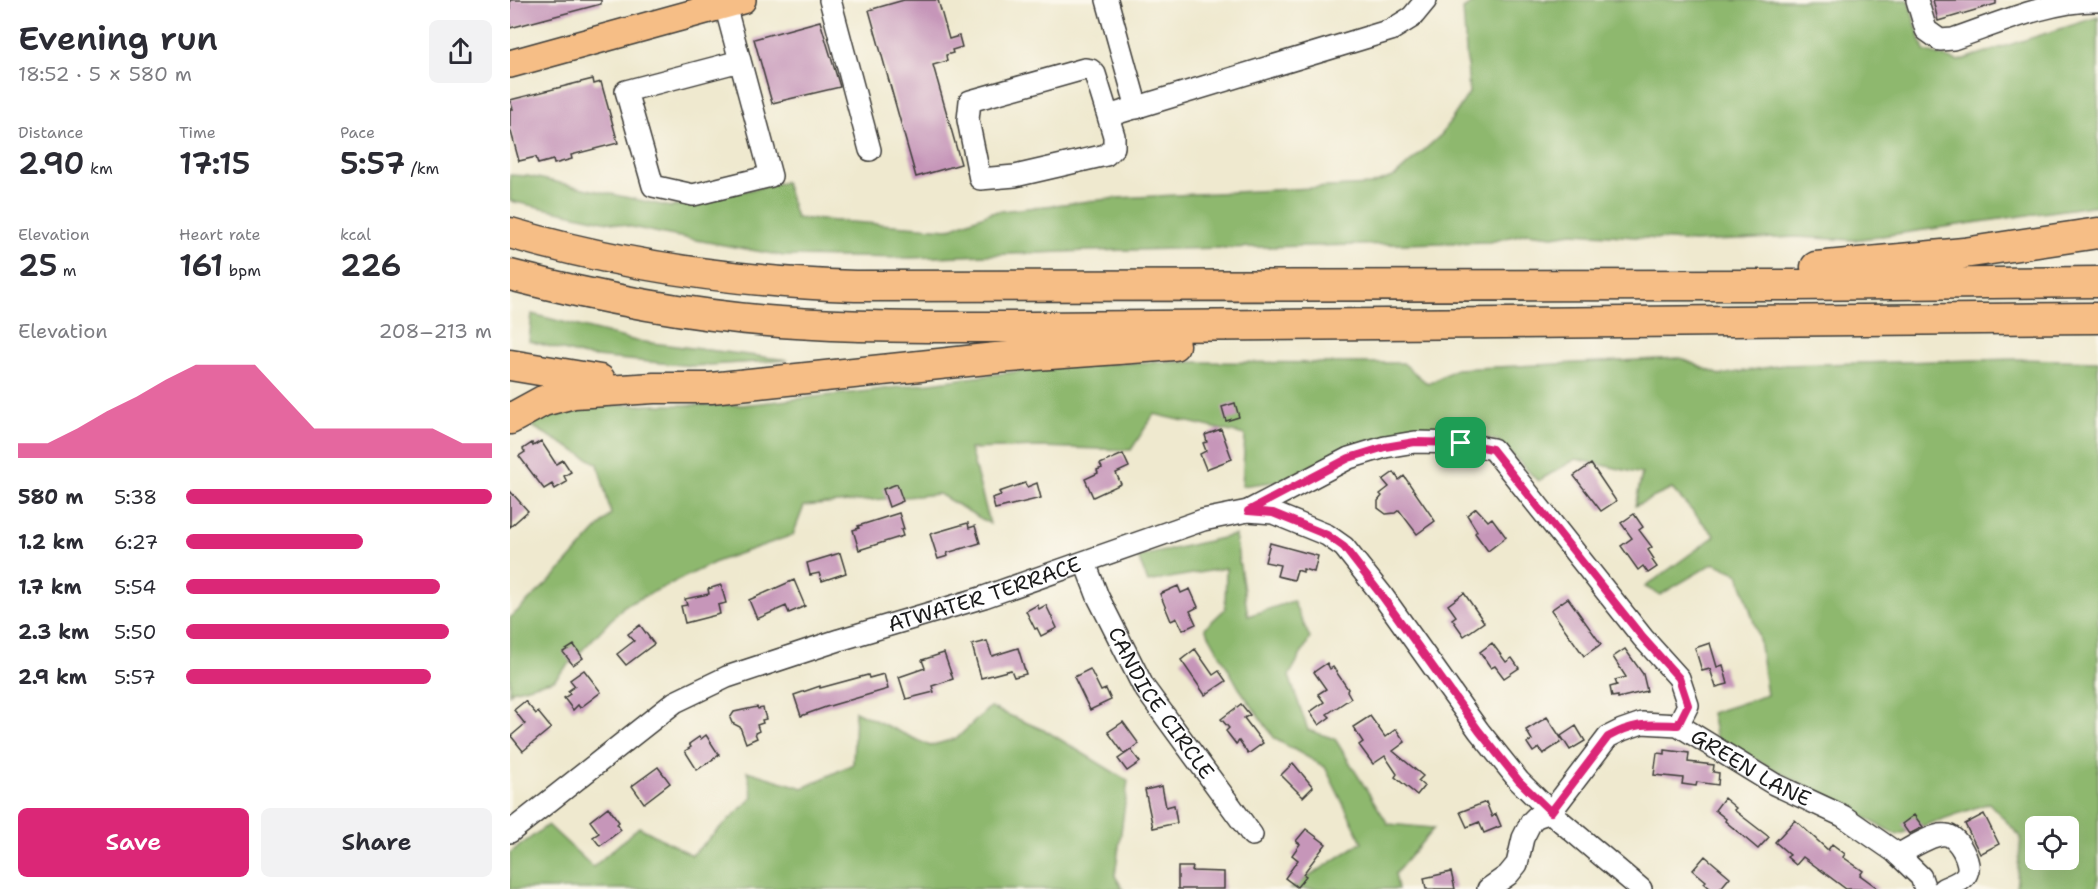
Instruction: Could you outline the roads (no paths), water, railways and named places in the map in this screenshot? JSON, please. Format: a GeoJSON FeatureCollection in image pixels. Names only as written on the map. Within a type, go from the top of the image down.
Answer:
{"type":"FeatureCollection","features":[{"type":"Feature","properties":{"kind":"highway"},"geometry":{"type":"LineString","coordinates":[[510,233],[548,244],[674,270],[754,280],[830,285],[1816,285],[2098,282]]}},
{"type":"Feature","properties":{"kind":"highway"},"geometry":{"type":"LineString","coordinates":[[1466,284],[1871,262],[1974,252],[2098,233]]}},
{"type":"Feature","properties":{"kind":"highway"},"geometry":{"type":"LineString","coordinates":[[510,275],[561,288],[680,311],[752,320],[828,325],[1031,327],[2098,318]]}},
{"type":"Feature","properties":{"kind":"highway"},"geometry":{"type":"LineString","coordinates":[[510,418],[543,401],[574,393],[654,388],[711,388],[996,357],[1460,324]]}},
{"type":"Feature","properties":{"kind":"highway"},"geometry":{"type":"LineString","coordinates":[[510,365],[567,376],[654,388]]}},
{"type":"Feature","properties":{"kind":"main road"},"geometry":{"type":"LineString","coordinates":[[510,64],[680,8],[733,2]]}},
{"type":"Feature","properties":{"kind":"street"},"geometry":{"type":"LineString","coordinates":[[830,0],[870,150]]}},
{"type":"Feature","properties":{"kind":"street"},"geometry":{"type":"LineString","coordinates":[[1107,0],[1137,108]]}},
{"type":"Feature","properties":{"kind":"street"},"geometry":{"type":"LineString","coordinates":[[1108,116],[1391,30],[1412,17],[1426,0]]}},
{"type":"Feature","properties":{"kind":"street"},"geometry":{"type":"LineString","coordinates":[[1917,0],[1926,30],[1940,40],[1953,39],[2042,10],[2085,1],[2098,1]]}},
{"type":"Feature","properties":{"kind":"street"},"geometry":{"type":"LineString","coordinates":[[733,2],[740,61],[771,176],[693,195],[653,186],[626,90],[740,61]]}},
{"type":"Feature","properties":{"kind":"street"},"geometry":{"type":"LineString","coordinates":[[1084,69],[1091,70],[1095,74],[1108,116],[1114,136],[1114,147],[1106,155],[1015,176],[980,179],[968,120],[970,102],[1084,69]]}},
{"type":"Feature","properties":{"kind":"street","name":"ATWATER TERRACE"},"geometry":{"type":"LineString","coordinates":[[510,832],[675,702],[694,691],[727,677],[827,643],[984,597],[1203,520],[1248,511],[1349,458],[1385,447],[1415,442],[1461,443],[1492,449],[1643,638],[1679,678],[1688,705],[1678,725]]}},
{"type":"Feature","properties":{"kind":"street"},"geometry":{"type":"LineString","coordinates":[[1248,511],[1273,513],[1327,535],[1344,547],[1479,731],[1519,781],[1551,812],[1641,889]]}},
{"type":"Feature","properties":{"kind":"street","name":"CANDICE CIRCLE"},"geometry":{"type":"LineString","coordinates":[[1085,563],[1098,597],[1143,686],[1252,835]]}},
{"type":"Feature","properties":{"kind":"street","name":"GREEN LANE"},"geometry":{"type":"LineString","coordinates":[[1488,889],[1508,875],[1517,864],[1523,838],[1531,822],[1536,817],[1551,812],[1608,737],[1642,723],[1678,725],[1774,784],[1843,816],[1898,855],[1921,877],[1925,889]]}},
{"type":"Feature","properties":{"kind":"street"},"geometry":{"type":"LineString","coordinates":[[1898,855],[1942,835],[1953,837],[1969,865],[1964,878],[1943,889]]}}]}
